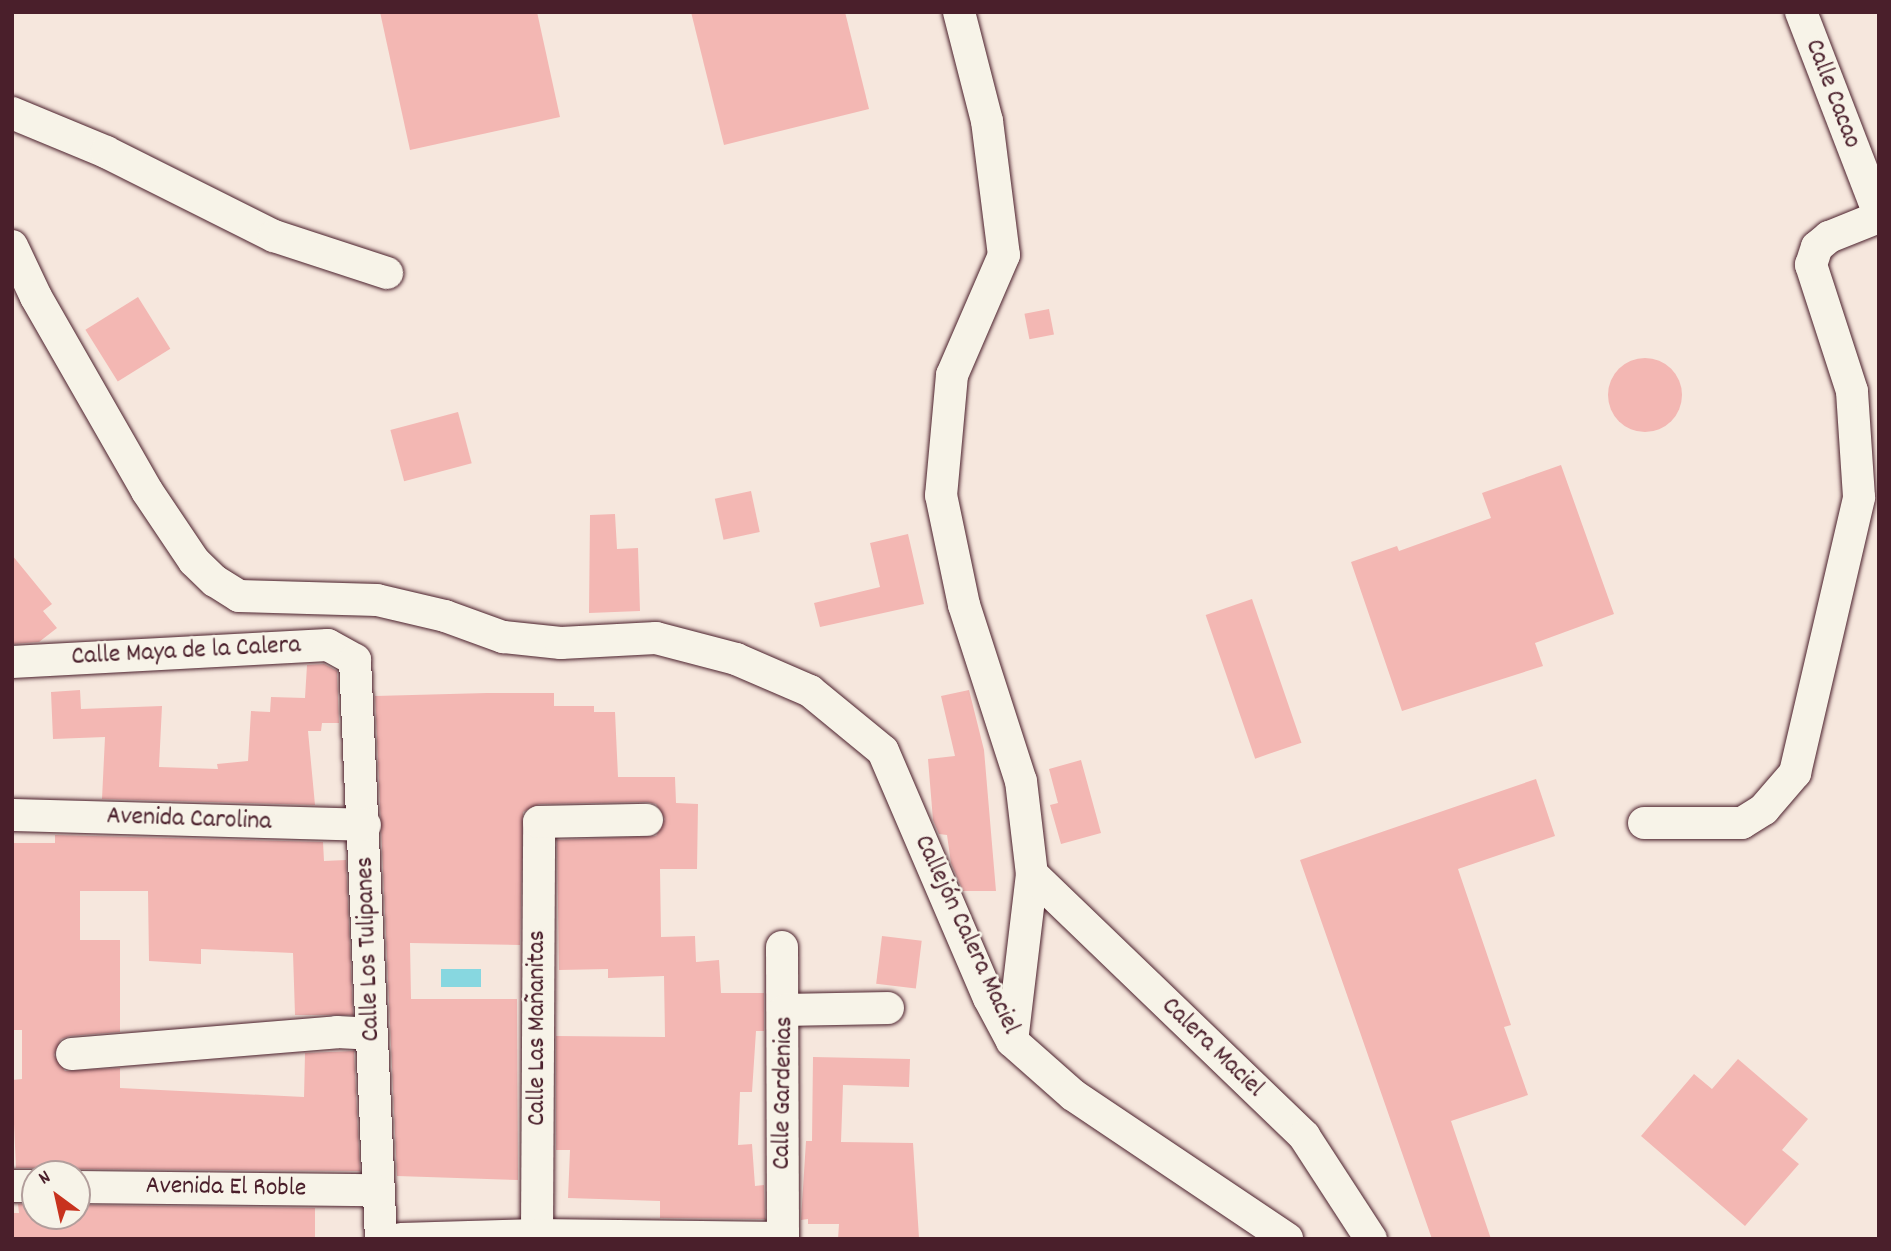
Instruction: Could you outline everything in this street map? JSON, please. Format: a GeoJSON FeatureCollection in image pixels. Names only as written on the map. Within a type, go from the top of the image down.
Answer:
{"type":"FeatureCollection","features":[{"type":"Feature","properties":{"kind":"street"},"geometry":{"type":"LineString","coordinates":[[959,12],[987,121],[1004,255],[952,375],[941,495],[964,605],[1021,781],[1032,874],[1012,1041]]}},
{"type":"Feature","properties":{"kind":"street","name":"Calle Cacao"},"geometry":{"type":"LineString","coordinates":[[1801,12],[1879,215]]}},
{"type":"Feature","properties":{"kind":"street"},"geometry":{"type":"LineString","coordinates":[[12,113],[106,152],[274,236],[387,273]]}},
{"type":"Feature","properties":{"kind":"street"},"geometry":{"type":"LineString","coordinates":[[1644,822],[1742,823],[1764,809],[1795,773],[1859,497],[1852,391],[1811,265],[1817,247],[1829,236],[1879,215]]}},
{"type":"Feature","properties":{"kind":"street","name":"Calle Maya de la Calera"},"geometry":{"type":"LineString","coordinates":[[12,246],[36,297],[147,492],[194,561],[239,596],[377,600],[445,615],[503,638],[561,643],[656,638],[736,659],[810,691],[883,751]]}},
{"type":"Feature","properties":{"kind":"street","name":"Calle Maya de la Calera"},"geometry":{"type":"LineString","coordinates":[[12,662],[328,645],[355,660]]}},
{"type":"Feature","properties":{"kind":"street","name":"Calle Los Tulipanes"},"geometry":{"type":"LineString","coordinates":[[355,660],[365,825],[376,1190],[381,1239]]}},
{"type":"Feature","properties":{"kind":"street","name":"Callejón Calera Maciel"},"geometry":{"type":"LineString","coordinates":[[883,751],[989,998],[1012,1041],[1073,1096],[1287,1239]]}},
{"type":"Feature","properties":{"kind":"street","name":"Avenida Carolina"},"geometry":{"type":"LineString","coordinates":[[12,815],[365,825]]}},
{"type":"Feature","properties":{"kind":"street","name":"Calle Las Mañanitas"},"geometry":{"type":"LineString","coordinates":[[537,1235],[539,822],[647,820]]}},
{"type":"Feature","properties":{"kind":"street","name":"Calera Maciel"},"geometry":{"type":"LineString","coordinates":[[1032,874],[1304,1136],[1371,1239]]}},
{"type":"Feature","properties":{"kind":"street","name":"Calle Gardenias"},"geometry":{"type":"LineString","coordinates":[[782,947],[785,1010],[783,1238]]}},
{"type":"Feature","properties":{"kind":"street"},"geometry":{"type":"LineString","coordinates":[[785,1010],[888,1008]]}},
{"type":"Feature","properties":{"kind":"street"},"geometry":{"type":"LineString","coordinates":[[72,1054],[337,1032],[371,1034]]}},
{"type":"Feature","properties":{"kind":"street","name":"Avenida El Roble"},"geometry":{"type":"LineString","coordinates":[[91,1187],[376,1190]]}},
{"type":"Feature","properties":{"kind":"street"},"geometry":{"type":"LineString","coordinates":[[401,1239],[537,1235],[783,1238]]}},
{"type":"Feature","properties":{"kind":"water"},"geometry":{"type":"Polygon","coordinates":[[[441,969],[481,969],[481,987],[441,987],[441,969]]]}},
{"type":"Feature","properties":{"kind":"building"},"geometry":{"type":"Polygon","coordinates":[[[380,12],[537,12],[560,117],[410,150],[380,12]]]}},
{"type":"Feature","properties":{"kind":"building"},"geometry":{"type":"Polygon","coordinates":[[[691,12],[845,12],[869,109],[724,145],[691,12]]]}},
{"type":"Feature","properties":{"kind":"building"},"geometry":{"type":"Polygon","coordinates":[[[138,297],[170,349],[118,382],[85,330],[138,297]]]}},
{"type":"Feature","properties":{"kind":"building"},"geometry":{"type":"Polygon","coordinates":[[[1049,309],[1054,335],[1029,339],[1024,314],[1049,309]]]}},
{"type":"Feature","properties":{"kind":"building"},"geometry":{"type":"Polygon","coordinates":[[[1645,358],[1666,364],[1676,374],[1682,395],[1676,416],[1666,426],[1645,432],[1624,426],[1614,416],[1608,395],[1614,374],[1624,364],[1645,358]]]}},
{"type":"Feature","properties":{"kind":"building"},"geometry":{"type":"Polygon","coordinates":[[[458,412],[472,463],[404,481],[390,430],[458,412]]]}},
{"type":"Feature","properties":{"kind":"building"},"geometry":{"type":"Polygon","coordinates":[[[1561,465],[1614,614],[1535,643],[1543,666],[1402,711],[1351,562],[1397,546],[1399,551],[1491,518],[1482,493],[1561,465]]]}},
{"type":"Feature","properties":{"kind":"building"},"geometry":{"type":"Polygon","coordinates":[[[751,491],[760,532],[724,540],[715,499],[751,491]]]}},
{"type":"Feature","properties":{"kind":"building"},"geometry":{"type":"Polygon","coordinates":[[[615,514],[617,549],[638,548],[640,611],[589,613],[590,515],[615,514]]]}},
{"type":"Feature","properties":{"kind":"building"},"geometry":{"type":"Polygon","coordinates":[[[908,534],[924,604],[820,627],[814,603],[880,587],[870,543],[908,534]]]}},
{"type":"Feature","properties":{"kind":"building"},"geometry":{"type":"Polygon","coordinates":[[[12,555],[52,604],[43,611],[57,628],[39,642],[12,644],[12,555]]]}},
{"type":"Feature","properties":{"kind":"building"},"geometry":{"type":"Polygon","coordinates":[[[1252,599],[1301,743],[1255,759],[1206,615],[1252,599]]]}},
{"type":"Feature","properties":{"kind":"building"},"geometry":{"type":"Polygon","coordinates":[[[324,664],[337,671],[339,723],[322,723],[321,731],[308,731],[315,805],[102,799],[105,737],[53,739],[51,692],[80,690],[81,709],[162,706],[159,767],[218,769],[217,764],[248,761],[251,711],[270,712],[271,697],[305,698],[307,665],[324,664]]]}},
{"type":"Feature","properties":{"kind":"building"},"geometry":{"type":"Polygon","coordinates":[[[969,690],[984,750],[996,891],[963,891],[951,863],[947,835],[939,834],[933,820],[928,759],[955,756],[941,696],[969,690]]]}},
{"type":"Feature","properties":{"kind":"building"},"geometry":{"type":"Polygon","coordinates":[[[554,693],[554,706],[594,706],[594,712],[615,712],[618,777],[675,777],[676,803],[698,804],[697,869],[660,869],[661,937],[695,936],[696,962],[719,960],[721,993],[764,993],[764,1031],[756,1031],[752,1092],[740,1092],[738,1145],[752,1144],[755,1186],[764,1185],[765,1219],[660,1218],[660,1201],[568,1198],[570,1150],[556,1150],[556,1036],[665,1037],[664,976],[608,978],[608,969],[559,970],[557,840],[656,836],[665,819],[656,804],[647,802],[539,804],[523,812],[520,945],[410,943],[411,999],[517,999],[518,1180],[397,1176],[375,696],[554,693]]]}},
{"type":"Feature","properties":{"kind":"building"},"geometry":{"type":"Polygon","coordinates":[[[1081,760],[1101,833],[1061,844],[1050,805],[1058,803],[1049,769],[1081,760]]]}},
{"type":"Feature","properties":{"kind":"building"},"geometry":{"type":"Polygon","coordinates":[[[1536,779],[1555,836],[1458,869],[1511,1025],[1504,1027],[1528,1095],[1451,1121],[1491,1239],[1432,1239],[1300,860],[1536,779]]]}},
{"type":"Feature","properties":{"kind":"building"},"geometry":{"type":"Polygon","coordinates":[[[55,835],[323,842],[324,861],[346,860],[353,1015],[295,1015],[293,953],[201,949],[201,964],[149,961],[148,891],[80,891],[80,940],[120,940],[120,1032],[61,1039],[54,1055],[65,1071],[120,1068],[120,1088],[304,1097],[305,1053],[354,1051],[360,1171],[91,1169],[91,1160],[21,1160],[21,1168],[16,1168],[12,1080],[22,1079],[22,1030],[12,1030],[12,843],[55,843],[55,835]]]}},
{"type":"Feature","properties":{"kind":"building"},"geometry":{"type":"Polygon","coordinates":[[[882,936],[922,941],[916,989],[876,984],[882,936]]]}},
{"type":"Feature","properties":{"kind":"building"},"geometry":{"type":"Polygon","coordinates":[[[813,1057],[910,1059],[909,1087],[843,1085],[841,1142],[913,1143],[919,1238],[838,1239],[839,1224],[808,1224],[808,1219],[801,1220],[806,1141],[812,1141],[813,1057]]]}},
{"type":"Feature","properties":{"kind":"building"},"geometry":{"type":"Polygon","coordinates":[[[1738,1059],[1808,1119],[1782,1150],[1799,1164],[1745,1226],[1641,1136],[1694,1074],[1712,1089],[1738,1059]]]}},
{"type":"Feature","properties":{"kind":"building"},"geometry":{"type":"Polygon","coordinates":[[[18,1204],[21,1204],[21,1230],[91,1230],[91,1205],[315,1208],[315,1239],[12,1239],[12,1213],[19,1213],[18,1204]]]}}]}
